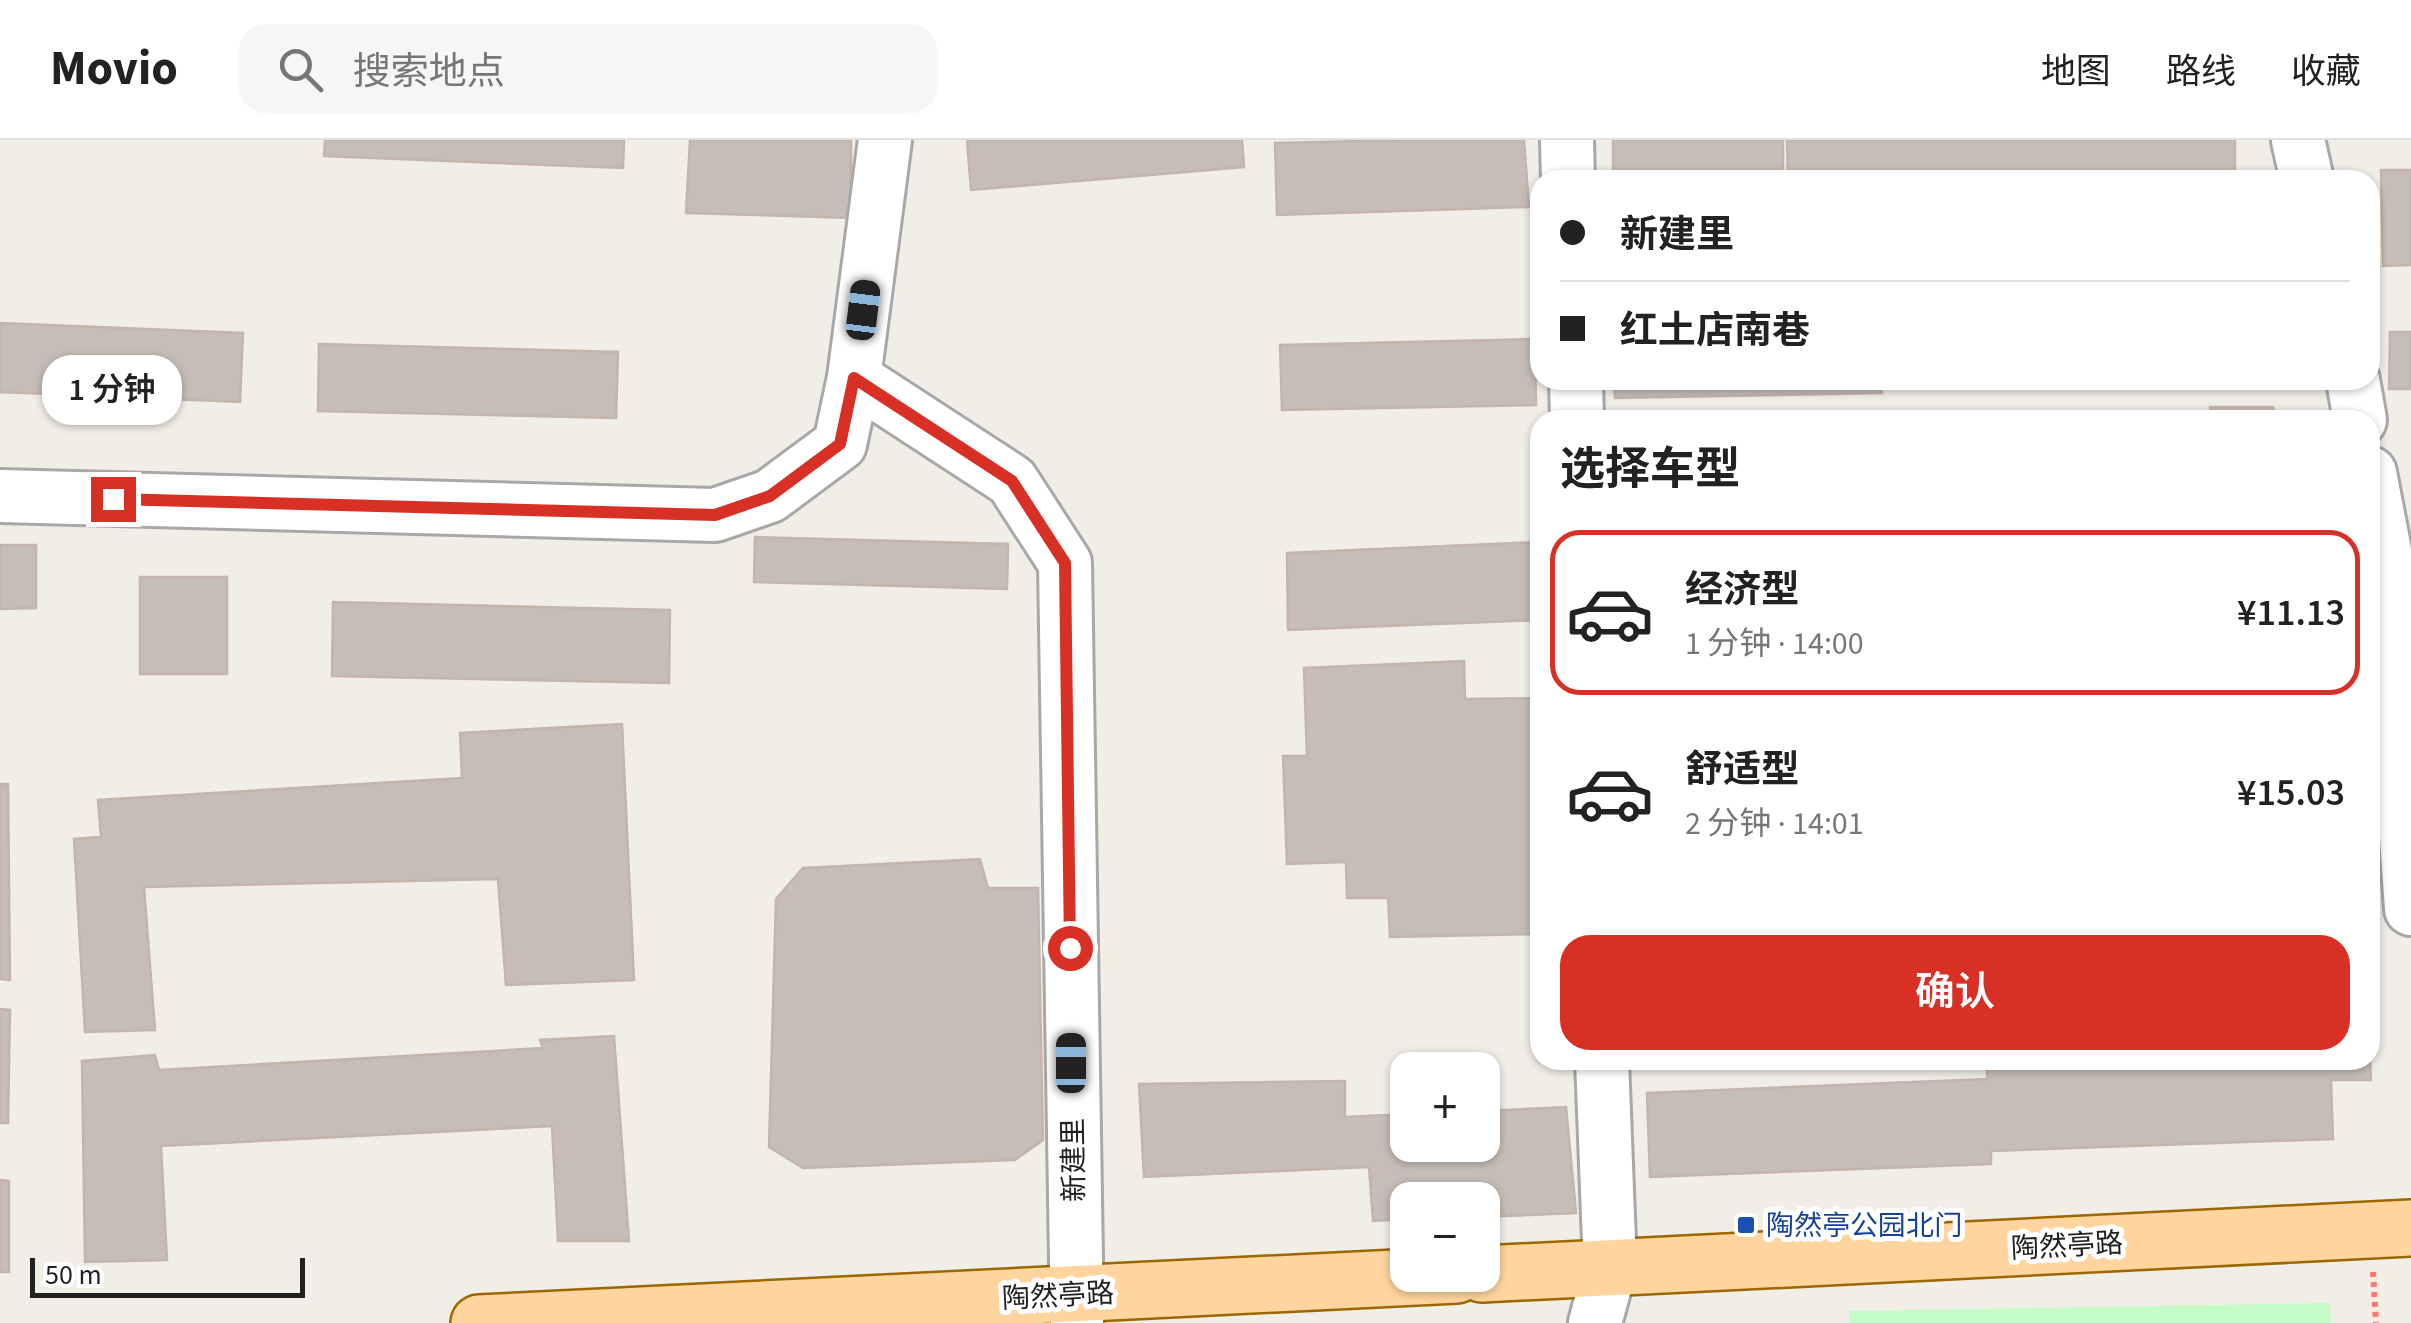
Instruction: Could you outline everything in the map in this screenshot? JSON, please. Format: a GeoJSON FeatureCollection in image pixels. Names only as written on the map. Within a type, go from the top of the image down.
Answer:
{"type":"FeatureCollection","features":[{"type":"Feature","properties":{"kind":"main road","name":"陶然亭路"},"geometry":{"type":"LineString","coordinates":[[1500,1273],[2411,1228]]}},
{"type":"Feature","properties":{"kind":"main road","name":"陶然亭路"},"geometry":{"type":"LineString","coordinates":[[479,1323],[1075,1308],[1390,1281]]}},
{"type":"Feature","properties":{"kind":"street"},"geometry":{"type":"LineString","coordinates":[[0,496],[715,515],[770,496],[840,444],[854,378],[884,140]]}},
{"type":"Feature","properties":{"kind":"street"},"geometry":{"type":"LineString","coordinates":[[1567,140],[1568,170]]}},
{"type":"Feature","properties":{"kind":"street"},"geometry":{"type":"LineString","coordinates":[[2298,140],[2305,170]]}},
{"type":"Feature","properties":{"kind":"street","name":"新建里"},"geometry":{"type":"LineString","coordinates":[[854,378],[1012,481],[1065,563],[1075,1308]]}},
{"type":"Feature","properties":{"kind":"street"},"geometry":{"type":"LineString","coordinates":[[2380,528],[2386,562],[2411,909]]}},
{"type":"Feature","properties":{"kind":"street"},"geometry":{"type":"LineString","coordinates":[[1595,1323],[1610,1268],[1602,1070]]}},
{"type":"Feature","properties":{"kind":"green space"},"geometry":{"type":"Polygon","coordinates":[[[2330,1303],[2331,1323],[1850,1323],[1849,1311],[2330,1303]]]}},
{"type":"Feature","properties":{"kind":"building"},"geometry":{"type":"Polygon","coordinates":[[[325,140],[624,140],[623,168],[324,156],[325,140]]]}},
{"type":"Feature","properties":{"kind":"building"},"geometry":{"type":"Polygon","coordinates":[[[690,140],[851,140],[851,218],[686,213],[690,140]]]}},
{"type":"Feature","properties":{"kind":"building"},"geometry":{"type":"Polygon","coordinates":[[[967,140],[1242,140],[1244,167],[971,190],[967,140]]]}},
{"type":"Feature","properties":{"kind":"building"},"geometry":{"type":"Polygon","coordinates":[[[1524,140],[1529,207],[1277,215],[1275,143],[1524,140]]]}},
{"type":"Feature","properties":{"kind":"building"},"geometry":{"type":"Polygon","coordinates":[[[1613,140],[1783,140],[1783,170],[1613,170],[1613,140]]]}},
{"type":"Feature","properties":{"kind":"building"},"geometry":{"type":"Polygon","coordinates":[[[1787,140],[2235,140],[2235,170],[1788,170],[1787,140]]]}},
{"type":"Feature","properties":{"kind":"building"},"geometry":{"type":"Polygon","coordinates":[[[2381,170],[2411,170],[2411,265],[2383,266],[2381,170]]]}},
{"type":"Feature","properties":{"kind":"building"},"geometry":{"type":"Polygon","coordinates":[[[0,323],[243,333],[240,402],[0,392],[0,323]]]}},
{"type":"Feature","properties":{"kind":"building"},"geometry":{"type":"Polygon","coordinates":[[[2390,332],[2411,332],[2411,389],[2389,389],[2390,332]]]}},
{"type":"Feature","properties":{"kind":"building"},"geometry":{"type":"Polygon","coordinates":[[[1530,339],[1530,390],[1536,390],[1536,405],[1282,410],[1280,345],[1530,339]]]}},
{"type":"Feature","properties":{"kind":"building"},"geometry":{"type":"Polygon","coordinates":[[[319,344],[618,352],[616,418],[318,411],[319,344]]]}},
{"type":"Feature","properties":{"kind":"building"},"geometry":{"type":"Polygon","coordinates":[[[1615,390],[1882,393],[1615,398],[1615,390]]]}},
{"type":"Feature","properties":{"kind":"building"},"geometry":{"type":"Polygon","coordinates":[[[2273,407],[2274,410],[2210,410],[2273,407]]]}},
{"type":"Feature","properties":{"kind":"building"},"geometry":{"type":"Polygon","coordinates":[[[755,537],[1008,544],[1007,589],[754,582],[755,537]]]}},
{"type":"Feature","properties":{"kind":"building"},"geometry":{"type":"Polygon","coordinates":[[[1530,542],[1530,620],[1288,630],[1287,553],[1530,542]]]}},
{"type":"Feature","properties":{"kind":"building"},"geometry":{"type":"Polygon","coordinates":[[[0,545],[36,545],[36,608],[0,609],[0,545]]]}},
{"type":"Feature","properties":{"kind":"building"},"geometry":{"type":"Polygon","coordinates":[[[140,577],[227,577],[227,674],[140,674],[140,577]]]}},
{"type":"Feature","properties":{"kind":"building"},"geometry":{"type":"Polygon","coordinates":[[[333,602],[670,610],[669,683],[332,676],[333,602]]]}},
{"type":"Feature","properties":{"kind":"building"},"geometry":{"type":"Polygon","coordinates":[[[1464,661],[1465,699],[1530,698],[1530,934],[1390,937],[1388,898],[1347,898],[1346,862],[1287,864],[1283,756],[1307,756],[1304,668],[1464,661]]]}},
{"type":"Feature","properties":{"kind":"building"},"geometry":{"type":"Polygon","coordinates":[[[622,724],[634,980],[506,985],[498,879],[144,887],[155,1030],[85,1032],[74,839],[101,837],[98,800],[462,778],[460,733],[622,724]]]}},
{"type":"Feature","properties":{"kind":"building"},"geometry":{"type":"Polygon","coordinates":[[[0,784],[8,784],[10,980],[0,979],[0,784]]]}},
{"type":"Feature","properties":{"kind":"building"},"geometry":{"type":"Polygon","coordinates":[[[980,859],[988,888],[1038,888],[1043,1140],[1015,1160],[803,1168],[769,1147],[776,899],[803,868],[980,859]]]}},
{"type":"Feature","properties":{"kind":"building"},"geometry":{"type":"Polygon","coordinates":[[[0,1009],[10,1010],[8,1123],[0,1123],[0,1009]]]}},
{"type":"Feature","properties":{"kind":"building"},"geometry":{"type":"Polygon","coordinates":[[[614,1036],[629,1241],[558,1241],[552,1126],[161,1146],[167,1260],[85,1262],[82,1061],[155,1055],[159,1070],[543,1048],[540,1040],[614,1036]]]}},
{"type":"Feature","properties":{"kind":"building"},"geometry":{"type":"Polygon","coordinates":[[[1987,1070],[2371,1070],[2371,1080],[2331,1080],[2333,1139],[1991,1151],[1991,1164],[1650,1177],[1647,1093],[1987,1079],[1987,1070]]]}},
{"type":"Feature","properties":{"kind":"building"},"geometry":{"type":"Polygon","coordinates":[[[1345,1081],[1345,1117],[1390,1115],[1390,1162],[1500,1162],[1500,1110],[1566,1107],[1576,1213],[1500,1216],[1500,1182],[1390,1182],[1390,1220],[1373,1221],[1369,1167],[1144,1177],[1139,1084],[1345,1081]]]}},
{"type":"Feature","properties":{"kind":"building"},"geometry":{"type":"Polygon","coordinates":[[[0,1180],[9,1181],[9,1272],[0,1272],[0,1180]]]}},
{"type":"Feature","properties":{"kind":"place","name":"陶然亭公园北门"},"geometry":{"type":"Point","coordinates":[1746,1225]}},
{"type":"Feature","properties":{"kind":"route"},"geometry":{"type":"LineString","coordinates":[[113,499],[715,515],[770,496],[840,444],[854,378],[1012,481],[1065,563],[1070,948]]}}]}
